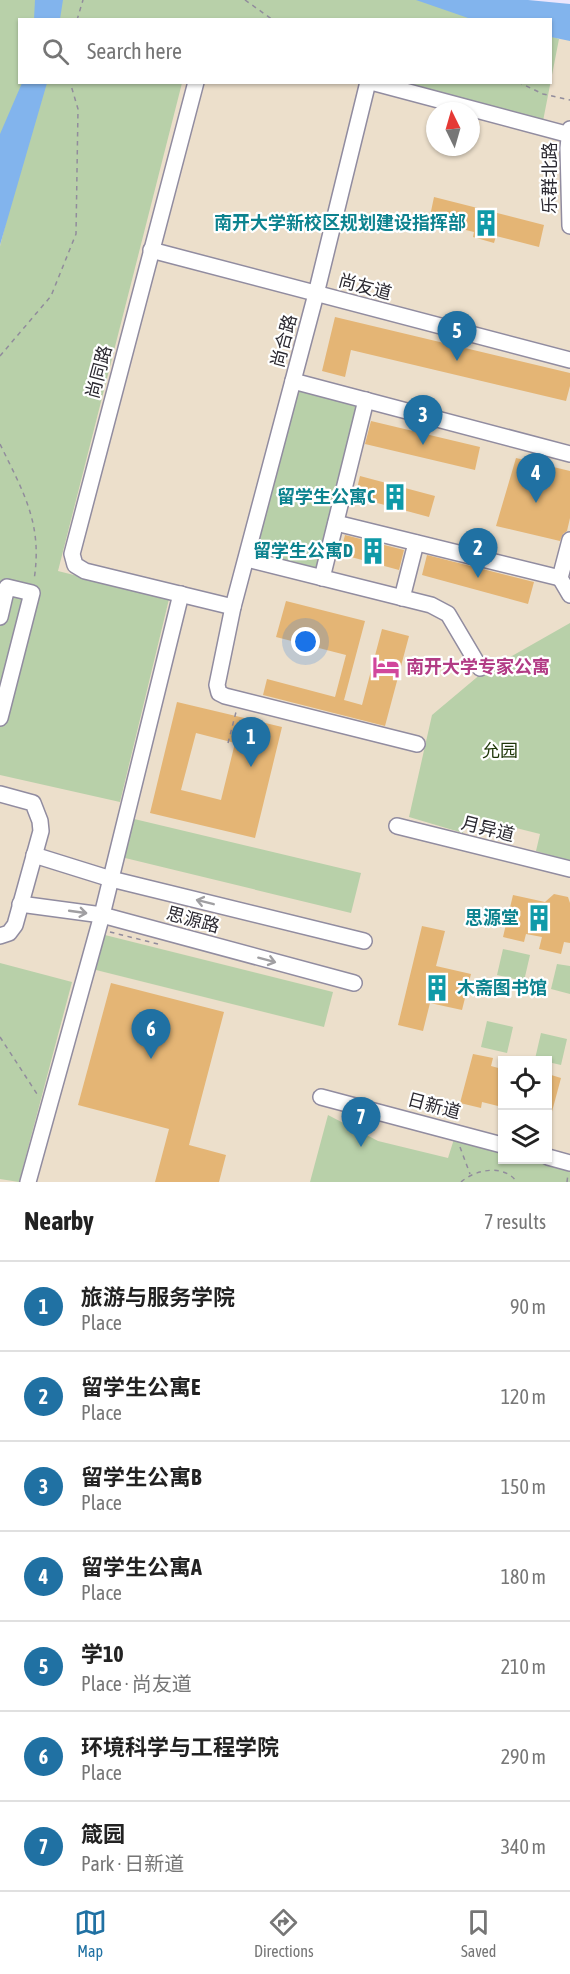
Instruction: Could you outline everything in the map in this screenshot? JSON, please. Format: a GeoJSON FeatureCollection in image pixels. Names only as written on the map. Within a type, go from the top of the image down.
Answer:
{"type":"FeatureCollection","features":[{"type":"Feature","properties":{"kind":"street","name":"尚同路"},"geometry":{"type":"LineString","coordinates":[[181,594],[85,571],[75,565],[72,554],[195,84]]}},
{"type":"Feature","properties":{"kind":"street","name":"尚合路"},"geometry":{"type":"LineString","coordinates":[[239,699],[219,693],[217,685],[233,607],[316,294],[368,84]]}},
{"type":"Feature","properties":{"kind":"street"},"geometry":{"type":"LineString","coordinates":[[377,84],[570,135]]}},
{"type":"Feature","properties":{"kind":"street","name":"乐群北路"},"geometry":{"type":"LineString","coordinates":[[570,129],[568,148],[570,226]]}},
{"type":"Feature","properties":{"kind":"street","name":"尚友道"},"geometry":{"type":"LineString","coordinates":[[151,250],[570,360]]}},
{"type":"Feature","properties":{"kind":"street"},"geometry":{"type":"LineString","coordinates":[[293,381],[570,454]]}},
{"type":"Feature","properties":{"kind":"street"},"geometry":{"type":"LineString","coordinates":[[322,578],[366,400]]}},
{"type":"Feature","properties":{"kind":"street"},"geometry":{"type":"LineString","coordinates":[[336,523],[560,578]]}},
{"type":"Feature","properties":{"kind":"street"},"geometry":{"type":"LineString","coordinates":[[570,540],[560,578],[570,595]]}},
{"type":"Feature","properties":{"kind":"street"},"geometry":{"type":"LineString","coordinates":[[402,598],[416,543]]}},
{"type":"Feature","properties":{"kind":"street"},"geometry":{"type":"LineString","coordinates":[[247,559],[431,605],[448,614],[480,669]]}},
{"type":"Feature","properties":{"kind":"street"},"geometry":{"type":"LineString","coordinates":[[0,616],[7,586],[32,593],[5,682],[0,718]]}},
{"type":"Feature","properties":{"kind":"street"},"geometry":{"type":"LineString","coordinates":[[28,1182],[102,915],[181,594],[233,607]]}},
{"type":"Feature","properties":{"kind":"street"},"geometry":{"type":"LineString","coordinates":[[239,699],[417,744]]}},
{"type":"Feature","properties":{"kind":"street"},"geometry":{"type":"LineString","coordinates":[[0,794],[33,803],[41,831],[15,925],[9,933],[0,936]]}},
{"type":"Feature","properties":{"kind":"street","name":"月异道"},"geometry":{"type":"LineString","coordinates":[[397,826],[570,869]]}},
{"type":"Feature","properties":{"kind":"street","name":"思源路"},"geometry":{"type":"LineString","coordinates":[[34,855],[111,879],[364,941]]}},
{"type":"Feature","properties":{"kind":"street","name":"思源路"},"geometry":{"type":"LineString","coordinates":[[20,904],[102,915],[354,983]]}},
{"type":"Feature","properties":{"kind":"street","name":"日新道"},"geometry":{"type":"LineString","coordinates":[[321,1097],[498,1144]]}},
{"type":"Feature","properties":{"kind":"street"},"geometry":{"type":"LineString","coordinates":[[552,1158],[570,1163]]}},
{"type":"Feature","properties":{"kind":"path"},"geometry":{"type":"LineString","coordinates":[[78,18],[83,0]]}},
{"type":"Feature","properties":{"kind":"path"},"geometry":{"type":"LineString","coordinates":[[245,0],[270,18]]}},
{"type":"Feature","properties":{"kind":"path"},"geometry":{"type":"LineString","coordinates":[[0,356],[51,296],[76,234],[78,109],[71,84]]}},
{"type":"Feature","properties":{"kind":"path"},"geometry":{"type":"LineString","coordinates":[[522,84],[543,94],[570,100]]}},
{"type":"Feature","properties":{"kind":"path"},"geometry":{"type":"LineString","coordinates":[[0,444],[23,488],[35,528],[35,572],[32,593]]}},
{"type":"Feature","properties":{"kind":"path"},"geometry":{"type":"LineString","coordinates":[[228,743],[239,699]]}},
{"type":"Feature","properties":{"kind":"path"},"geometry":{"type":"LineString","coordinates":[[0,1037],[48,1111]]}},
{"type":"Feature","properties":{"kind":"path"},"geometry":{"type":"LineString","coordinates":[[455,1132],[470,1174]]}},
{"type":"Feature","properties":{"kind":"path"},"geometry":{"type":"LineString","coordinates":[[461,1182],[470,1174],[491,1169],[513,1177],[516,1182]]}},
{"type":"Feature","properties":{"kind":"shaded area"},"geometry":{"type":"Polygon","coordinates":[[[472,0],[570,18],[570,1182],[0,1182],[0,202],[31,84],[552,84],[552,18],[542,18],[472,0]]]}},
{"type":"Feature","properties":{"kind":"green space"},"geometry":{"type":"Polygon","coordinates":[[[0,0],[50,0],[45,18],[18,18],[18,84],[28,84],[0,191],[0,0]]]}},
{"type":"Feature","properties":{"kind":"green space"},"geometry":{"type":"Polygon","coordinates":[[[62,0],[425,0],[485,18],[58,18],[62,0]]]}},
{"type":"Feature","properties":{"kind":"green space"},"geometry":{"type":"Polygon","coordinates":[[[552,36],[559,39],[552,75],[552,36]]]}},
{"type":"Feature","properties":{"kind":"green space"},"geometry":{"type":"Polygon","coordinates":[[[41,84],[182,84],[58,571],[169,599],[120,802],[0,775],[0,246],[41,84]]]}},
{"type":"Feature","properties":{"kind":"green space"},"geometry":{"type":"Polygon","coordinates":[[[398,84],[550,84],[543,121],[480,105],[480,102],[468,102],[398,84]]]}},
{"type":"Feature","properties":{"kind":"green space"},"geometry":{"type":"Polygon","coordinates":[[[298,389],[361,405],[318,571],[255,555],[298,389]]]}},
{"type":"Feature","properties":{"kind":"green space","name":"允园"},"geometry":{"type":"Polygon","coordinates":[[[570,623],[570,861],[536,851],[540,834],[467,816],[463,833],[409,817],[432,715],[482,673],[570,623]]]}},
{"type":"Feature","properties":{"kind":"green space"},"geometry":{"type":"Polygon","coordinates":[[[130,818],[361,873],[351,913],[121,857],[130,818]]]}},
{"type":"Feature","properties":{"kind":"green space"},"geometry":{"type":"Polygon","coordinates":[[[101,934],[333,992],[324,1027],[92,969],[101,934]]]}},
{"type":"Feature","properties":{"kind":"green space"},"geometry":{"type":"Polygon","coordinates":[[[503,949],[530,955],[524,981],[497,975],[503,949]]]}},
{"type":"Feature","properties":{"kind":"green space"},"geometry":{"type":"Polygon","coordinates":[[[0,963],[72,982],[19,1182],[0,1179],[0,963]]]}},
{"type":"Feature","properties":{"kind":"green space"},"geometry":{"type":"Polygon","coordinates":[[[557,964],[570,966],[570,994],[551,989],[557,964]]]}},
{"type":"Feature","properties":{"kind":"green space"},"geometry":{"type":"Polygon","coordinates":[[[487,1021],[513,1027],[507,1053],[481,1047],[487,1021]]]}},
{"type":"Feature","properties":{"kind":"green space"},"geometry":{"type":"Polygon","coordinates":[[[541,1033],[567,1039],[561,1065],[552,1063],[552,1056],[536,1056],[541,1033]]]}},
{"type":"Feature","properties":{"kind":"green space"},"geometry":{"type":"Polygon","coordinates":[[[328,1115],[378,1141],[448,1158],[454,1139],[498,1151],[498,1164],[542,1164],[570,1172],[570,1182],[310,1182],[328,1115]]]}},
{"type":"Feature","properties":{"kind":"water"},"geometry":{"type":"Polygon","coordinates":[[[35,0],[63,0],[60,18],[34,18],[35,0]]]}},
{"type":"Feature","properties":{"kind":"water"},"geometry":{"type":"Polygon","coordinates":[[[416,0],[528,0],[570,4],[570,41],[552,37],[552,18],[468,18],[416,0]]]}},
{"type":"Feature","properties":{"kind":"water"},"geometry":{"type":"Polygon","coordinates":[[[22,84],[47,84],[0,245],[0,134],[22,84]]]}},
{"type":"Feature","properties":{"kind":"building","name":"南开大学新校区规划建设指挥部"},"geometry":{"type":"Polygon","coordinates":[[[434,197],[544,225],[539,247],[496,236],[494,243],[473,237],[474,232],[429,221],[434,197]]]}},
{"type":"Feature","properties":{"kind":"building"},"geometry":{"type":"Polygon","coordinates":[[[335,317],[570,373],[570,386],[566,401],[351,350],[345,377],[322,371],[335,317]]]}},
{"type":"Feature","properties":{"kind":"building"},"geometry":{"type":"Polygon","coordinates":[[[371,421],[480,447],[475,470],[365,444],[371,421]]]}},
{"type":"Feature","properties":{"kind":"building"},"geometry":{"type":"Polygon","coordinates":[[[516,458],[570,471],[570,518],[567,531],[560,541],[496,526],[516,458]]]}},
{"type":"Feature","properties":{"kind":"building","name":"留学生公寓C"},"geometry":{"type":"Polygon","coordinates":[[[360,476],[435,496],[429,517],[355,497],[360,476]]]}},
{"type":"Feature","properties":{"kind":"building","name":"留学生公寓D"},"geometry":{"type":"Polygon","coordinates":[[[345,535],[404,550],[399,570],[340,554],[345,535]]]}},
{"type":"Feature","properties":{"kind":"building"},"geometry":{"type":"Polygon","coordinates":[[[427,555],[534,582],[528,604],[422,575],[427,555]]]}},
{"type":"Feature","properties":{"kind":"building","name":"南开大学专家公寓"},"geometry":{"type":"Polygon","coordinates":[[[286,601],[365,621],[344,700],[362,705],[382,629],[409,636],[385,726],[263,695],[267,679],[335,697],[346,655],[276,637],[286,601]]]}},
{"type":"Feature","properties":{"kind":"building"},"geometry":{"type":"Polygon","coordinates":[[[177,702],[282,727],[255,838],[150,813],[177,702]],[[196,733],[181,790],[221,800],[235,743],[196,733]]]}},
{"type":"Feature","properties":{"kind":"building","name":"思源堂"},"geometry":{"type":"Polygon","coordinates":[[[554,894],[568,897],[570,903],[570,943],[564,942],[561,954],[539,949],[542,937],[526,934],[524,942],[503,937],[513,895],[545,902],[554,894]]]}},
{"type":"Feature","properties":{"kind":"building","name":"木斋图书馆"},"geometry":{"type":"Polygon","coordinates":[[[422,926],[445,931],[436,966],[471,974],[462,1010],[430,1003],[423,1031],[398,1025],[422,926]]]}},
{"type":"Feature","properties":{"kind":"building"},"geometry":{"type":"Polygon","coordinates":[[[111,983],[224,1012],[189,1145],[226,1155],[219,1182],[155,1182],[169,1129],[78,1105],[111,983]]]}},
{"type":"Feature","properties":{"kind":"building"},"geometry":{"type":"Polygon","coordinates":[[[473,1054],[493,1058],[491,1066],[498,1068],[498,1106],[482,1102],[481,1108],[460,1103],[473,1054]]]}},
{"type":"Feature","properties":{"kind":"building"},"geometry":{"type":"Polygon","coordinates":[[[552,1075],[561,1078],[552,1112],[552,1075]]]}},
{"type":"Feature","properties":{"kind":"place","name":"南开大学新校区规划建设指挥部"},"geometry":{"type":"Point","coordinates":[486,223]}},
{"type":"Feature","properties":{"kind":"place","name":"学10"},"geometry":{"type":"Point","coordinates":[457,361]}},
{"type":"Feature","properties":{"kind":"place","name":"留学生公寓B"},"geometry":{"type":"Point","coordinates":[423,445]}},
{"type":"Feature","properties":{"kind":"place","name":"留学生公寓C"},"geometry":{"type":"Point","coordinates":[395,497]}},
{"type":"Feature","properties":{"kind":"place","name":"留学生公寓A"},"geometry":{"type":"Point","coordinates":[536,503]}},
{"type":"Feature","properties":{"kind":"place","name":"留学生公寓D"},"geometry":{"type":"Point","coordinates":[373,551]}},
{"type":"Feature","properties":{"kind":"place","name":"留学生公寓E"},"geometry":{"type":"Point","coordinates":[478,578]}},
{"type":"Feature","properties":{"kind":"place","name":"南开大学专家公寓"},"geometry":{"type":"Point","coordinates":[386,667]}},
{"type":"Feature","properties":{"kind":"place","name":"旅游与服务学院"},"geometry":{"type":"Point","coordinates":[251,767]}},
{"type":"Feature","properties":{"kind":"place","name":"思源堂"},"geometry":{"type":"Point","coordinates":[539,918]}},
{"type":"Feature","properties":{"kind":"place","name":"木斋图书馆"},"geometry":{"type":"Point","coordinates":[437,988]}},
{"type":"Feature","properties":{"kind":"place","name":"环境科学与工程学院"},"geometry":{"type":"Point","coordinates":[151,1059]}},
{"type":"Feature","properties":{"kind":"place","name":"箴园"},"geometry":{"type":"Point","coordinates":[361,1147]}}]}
